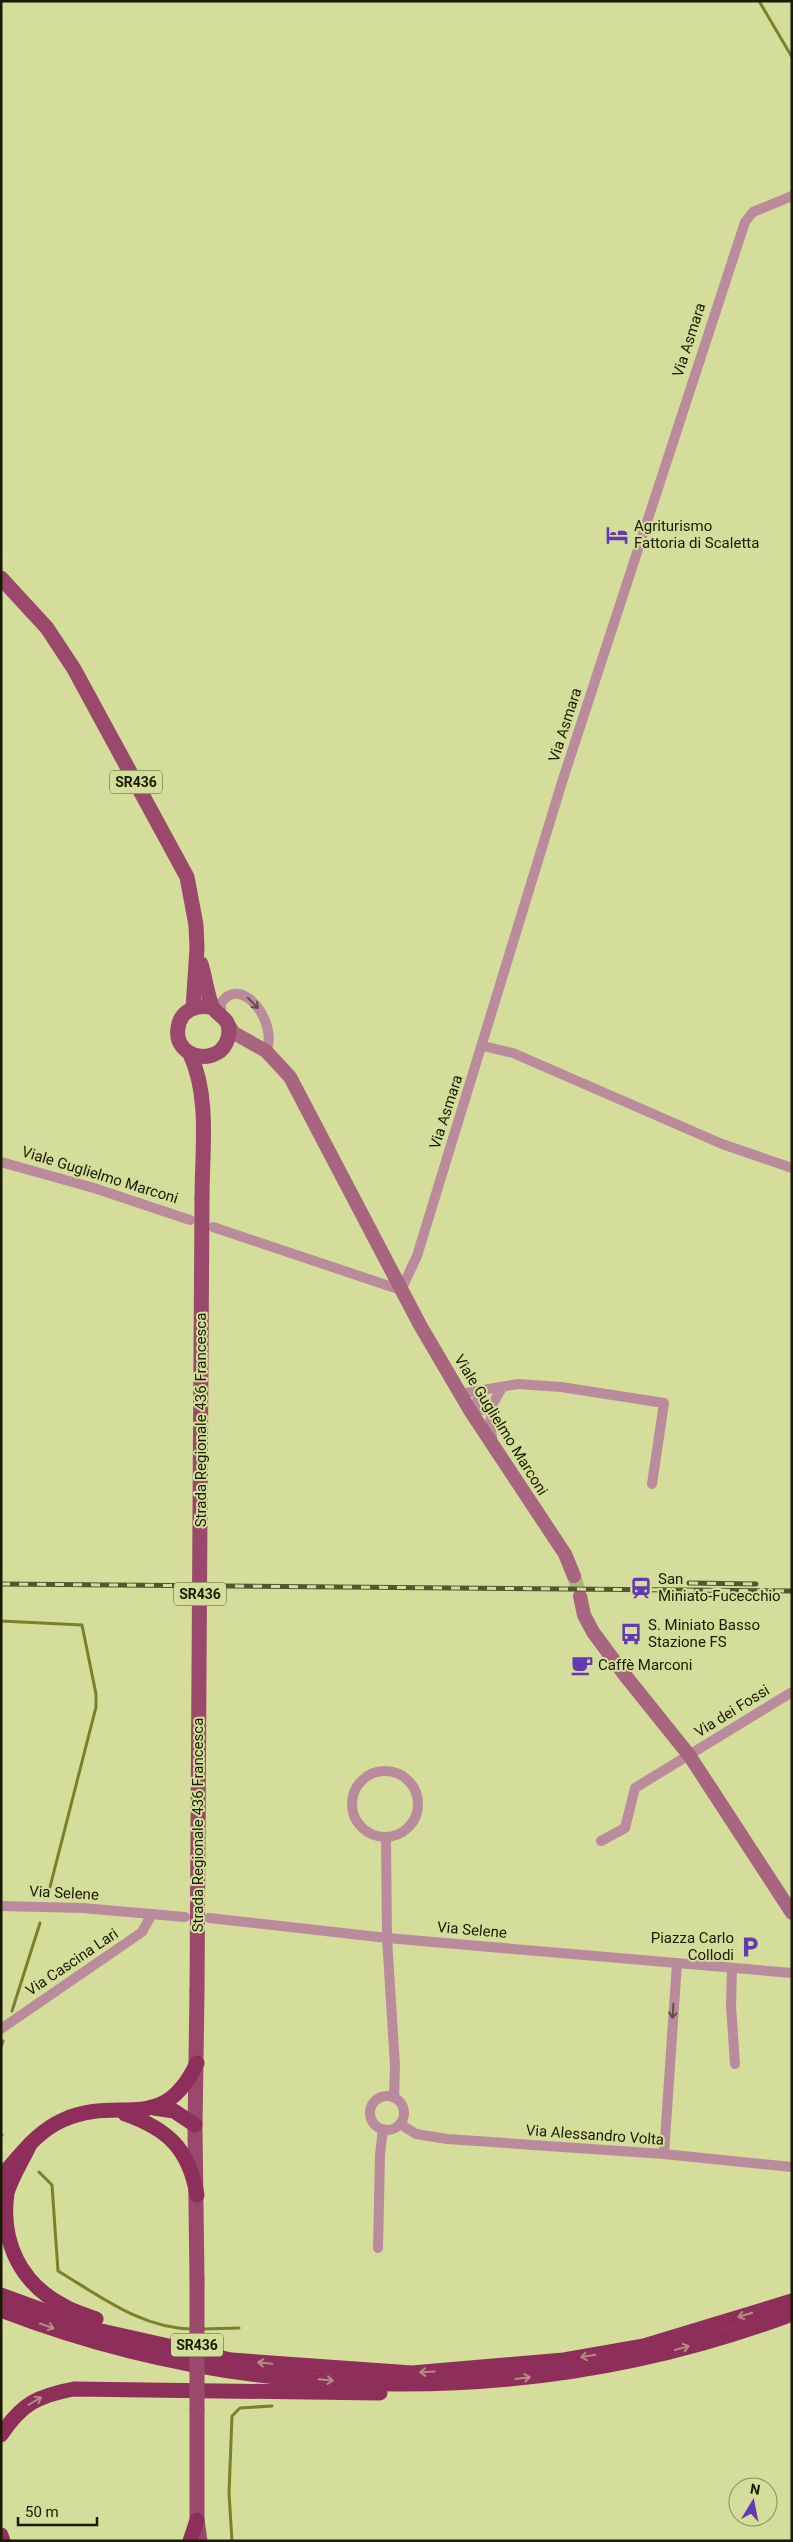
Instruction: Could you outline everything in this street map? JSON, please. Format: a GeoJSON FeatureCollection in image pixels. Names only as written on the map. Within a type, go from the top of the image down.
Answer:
{"type":"FeatureCollection","features":[{"type":"Feature","properties":{"kind":"highway"},"geometry":{"type":"LineString","coordinates":[[150,2108],[163,2104],[177,2096],[197,2063]]}},
{"type":"Feature","properties":{"kind":"highway"},"geometry":{"type":"LineString","coordinates":[[1,2176],[30,2144],[48,2128],[66,2118],[90,2112],[150,2108],[171,2109],[186,2117],[195,2127],[178,2132],[162,2131]]}},
{"type":"Feature","properties":{"kind":"highway"},"geometry":{"type":"LineString","coordinates":[[116,2111],[146,2121],[162,2131],[175,2144],[189,2164],[197,2195]]}},
{"type":"Feature","properties":{"kind":"highway"},"geometry":{"type":"LineString","coordinates":[[30,2144],[8,2188],[3,2215],[5,2240],[12,2259],[24,2277],[64,2306],[107,2323],[231,2360]]}},
{"type":"Feature","properties":{"kind":"highway"},"geometry":{"type":"LineString","coordinates":[[1,2295],[98,2330],[231,2360],[412,2373],[501,2367],[564,2360],[644,2346],[792,2301]]}},
{"type":"Feature","properties":{"kind":"highway"},"geometry":{"type":"LineString","coordinates":[[1,2310],[97,2343],[147,2356],[218,2370],[338,2382],[405,2385],[503,2381]]}},
{"type":"Feature","properties":{"kind":"highway"},"geometry":{"type":"LineString","coordinates":[[1,2435],[16,2415],[36,2399],[74,2389],[336,2394],[443,2392],[503,2381],[562,2374],[642,2359],[718,2338],[792,2314]]}},
{"type":"Feature","properties":{"kind":"highway"},"geometry":{"type":"LineString","coordinates":[[190,2541],[197,2520]]}},
{"type":"Feature","properties":{"kind":"highway"},"geometry":{"type":"LineString","coordinates":[[1,2534],[4,2541]]}},
{"type":"Feature","properties":{"kind":"main road","name":"Strada Regionale 436 Francesca"},"geometry":{"type":"LineString","coordinates":[[1,578],[62,648],[93,700],[187,877],[196,925],[197,948],[193,1008],[182,1017],[177,1030],[180,1044],[190,1054],[198,1075],[203,1110]]}},
{"type":"Feature","properties":{"kind":"main road","name":"Strada Regionale 436 Francesca"},"geometry":{"type":"LineString","coordinates":[[197,948],[228,1038],[217,1053],[206,1086],[203,1110],[195,2127],[197,2195],[197,2520],[200,2541]]}},
{"type":"Feature","properties":{"kind":"main road"},"geometry":{"type":"LineString","coordinates":[[193,1008],[203,1006],[220,1015]]}},
{"type":"Feature","properties":{"kind":"main road"},"geometry":{"type":"LineString","coordinates":[[190,1054],[202,1057],[217,1053]]}},
{"type":"Feature","properties":{"kind":"street","name":"Via Asmara"},"geometry":{"type":"LineString","coordinates":[[401,1290],[417,1256],[484,1046],[558,798],[745,222],[753,212],[792,196]]}},
{"type":"Feature","properties":{"kind":"street"},"geometry":{"type":"LineString","coordinates":[[217,1053],[234,1046],[263,1049],[269,1045],[269,1028],[255,1003],[249,998],[239,995],[229,996],[221,1003],[220,1015]]}},
{"type":"Feature","properties":{"kind":"street","name":"Viale Guglielmo Marconi"},"geometry":{"type":"LineString","coordinates":[[220,1015],[234,1033],[263,1049],[290,1077],[401,1290],[471,1412],[565,1554],[574,1576]]}},
{"type":"Feature","properties":{"kind":"street"},"geometry":{"type":"LineString","coordinates":[[484,1046],[513,1053],[722,1144],[792,1168]]}},
{"type":"Feature","properties":{"kind":"street","name":"Viale Guglielmo Marconi"},"geometry":{"type":"LineString","coordinates":[[1,1162],[94,1188],[190,1220]]}},
{"type":"Feature","properties":{"kind":"street"},"geometry":{"type":"LineString","coordinates":[[213,1227],[401,1290]]}},
{"type":"Feature","properties":{"kind":"street"},"geometry":{"type":"LineString","coordinates":[[461,1394],[518,1384],[561,1387],[664,1403],[652,1484]]}},
{"type":"Feature","properties":{"kind":"street"},"geometry":{"type":"LineString","coordinates":[[493,1446],[490,1423],[493,1404],[502,1387]]}},
{"type":"Feature","properties":{"kind":"street"},"geometry":{"type":"LineString","coordinates":[[471,1412],[484,1390]]}},
{"type":"Feature","properties":{"kind":"street"},"geometry":{"type":"LineString","coordinates":[[471,1412],[485,1410],[493,1404]]}},
{"type":"Feature","properties":{"kind":"street"},"geometry":{"type":"LineString","coordinates":[[580,1596],[584,1615],[593,1632],[689,1755],[792,1913]]}},
{"type":"Feature","properties":{"kind":"street","name":"Via dei Fossi"},"geometry":{"type":"LineString","coordinates":[[601,1841],[625,1828],[635,1788],[792,1692]]}},
{"type":"Feature","properties":{"kind":"street"},"geometry":{"type":"LineString","coordinates":[[385,1771],[396,1773],[406,1779],[414,1788],[418,1798],[418,1810],[414,1820],[407,1829],[398,1835],[386,1838],[366,1832],[353,1815],[352,1805],[358,1785],[370,1775],[385,1771]]}},
{"type":"Feature","properties":{"kind":"street"},"geometry":{"type":"LineString","coordinates":[[386,1838],[387,1938],[395,2066],[394,2097],[404,2109],[400,2124],[392,2129],[383,2129],[374,2124],[370,2113],[373,2102],[383,2096],[394,2097]]}},
{"type":"Feature","properties":{"kind":"street","name":"Via Selene"},"geometry":{"type":"LineString","coordinates":[[1,1906],[186,1916]]}},
{"type":"Feature","properties":{"kind":"street","name":"Via Cascina Lari"},"geometry":{"type":"LineString","coordinates":[[1,2029],[142,1932],[152,1914]]}},
{"type":"Feature","properties":{"kind":"street","name":"Via Selene"},"geometry":{"type":"LineString","coordinates":[[209,1918],[387,1938],[792,1972]]}},
{"type":"Feature","properties":{"kind":"street"},"geometry":{"type":"LineString","coordinates":[[664,2154],[677,1963]]}},
{"type":"Feature","properties":{"kind":"street"},"geometry":{"type":"LineString","coordinates":[[732,1968],[731,2006],[735,2064]]}},
{"type":"Feature","properties":{"kind":"street","name":"Via Alessandro Volta"},"geometry":{"type":"LineString","coordinates":[[400,2124],[416,2134],[447,2139],[664,2154],[792,2167]]}},
{"type":"Feature","properties":{"kind":"street"},"geometry":{"type":"LineString","coordinates":[[378,2248],[380,2155],[383,2129]]}},
{"type":"Feature","properties":{"kind":"waterway"},"geometry":{"type":"LineString","coordinates":[[759,1],[792,57]]}},
{"type":"Feature","properties":{"kind":"waterway"},"geometry":{"type":"LineString","coordinates":[[1,1621],[82,1625],[96,1694],[96,1707],[50,1887]]}},
{"type":"Feature","properties":{"kind":"waterway"},"geometry":{"type":"LineString","coordinates":[[12,2011],[40,1923]]}},
{"type":"Feature","properties":{"kind":"waterway"},"geometry":{"type":"LineString","coordinates":[[1,2047],[3,2041]]}},
{"type":"Feature","properties":{"kind":"waterway"},"geometry":{"type":"LineString","coordinates":[[39,2172],[52,2185],[58,2271],[106,2300],[139,2317],[174,2328],[193,2329]]}},
{"type":"Feature","properties":{"kind":"waterway"},"geometry":{"type":"LineString","coordinates":[[202,2329],[239,2328]]}},
{"type":"Feature","properties":{"kind":"waterway"},"geometry":{"type":"LineString","coordinates":[[232,2541],[229,2493],[232,2416],[240,2408],[272,2406]]}},
{"type":"Feature","properties":{"kind":"tunnel"},"geometry":{"type":"LineString","coordinates":[[574,1576],[580,1596]]}},
{"type":"Feature","properties":{"kind":"railway"},"geometry":{"type":"LineString","coordinates":[[689,1583],[756,1584]]}},
{"type":"Feature","properties":{"kind":"railway"},"geometry":{"type":"LineString","coordinates":[[1,1584],[792,1591]]}},
{"type":"Feature","properties":{"kind":"place","name":"Agriturismo Fattoria di Scaletta"},"geometry":{"type":"Point","coordinates":[617,535]}},
{"type":"Feature","properties":{"kind":"place","name":"San Miniato-Fucecchio"},"geometry":{"type":"Point","coordinates":[641,1588]}},
{"type":"Feature","properties":{"kind":"place","name":"S. Miniato Basso Stazione FS"},"geometry":{"type":"Point","coordinates":[631,1634]}},
{"type":"Feature","properties":{"kind":"place","name":"Caffè Marconi"},"geometry":{"type":"Point","coordinates":[582,1665]}},
{"type":"Feature","properties":{"kind":"place","name":"Piazza Carlo Collodi"},"geometry":{"type":"Point","coordinates":[750,1947]}}]}
